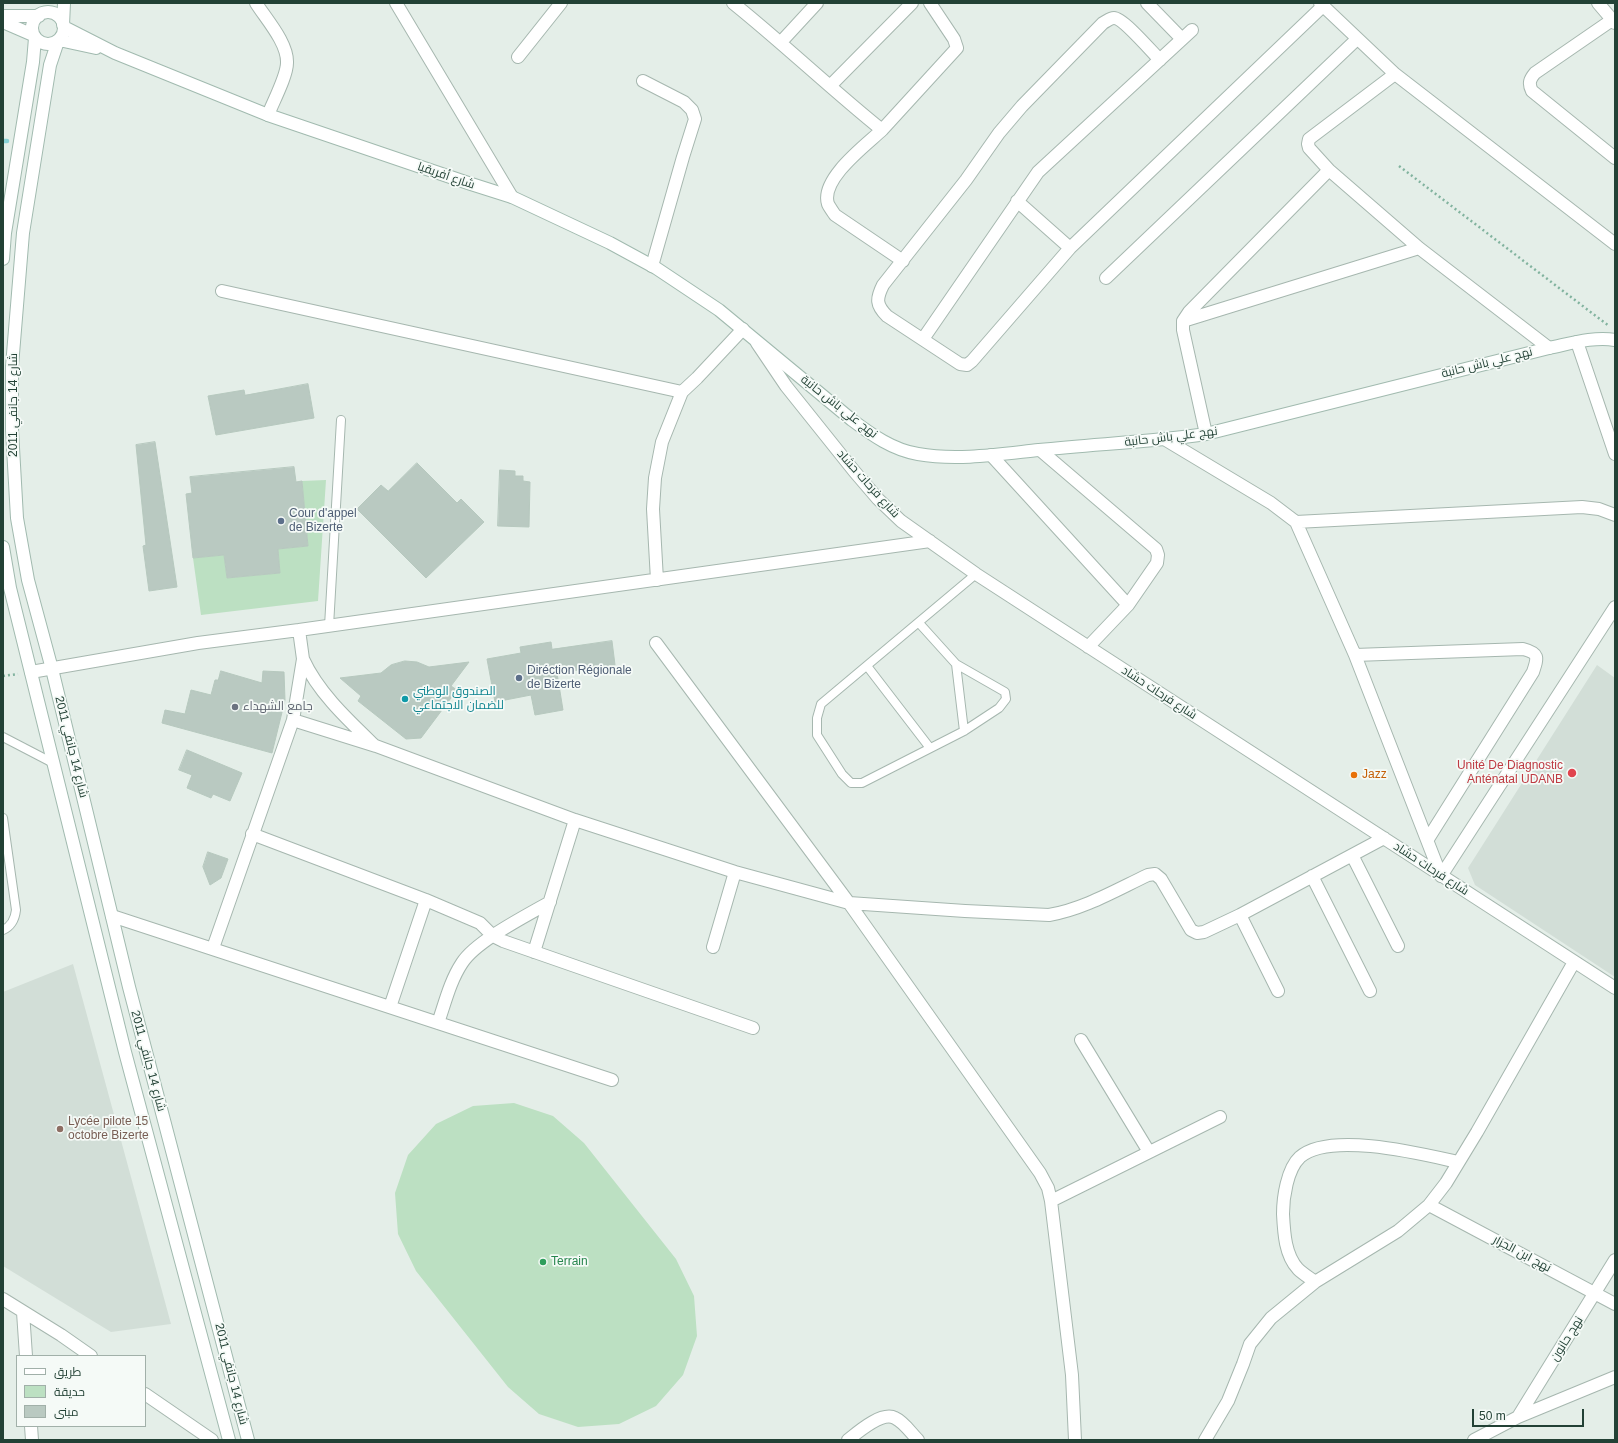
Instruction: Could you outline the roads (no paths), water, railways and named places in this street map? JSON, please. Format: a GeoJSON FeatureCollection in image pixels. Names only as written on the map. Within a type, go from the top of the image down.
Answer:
{"type":"FeatureCollection","features":[{"type":"Feature","properties":{"kind":"street","name":"شارع 14 جانفي 2011"},"geometry":{"type":"LineString","coordinates":[[64,3],[64,26],[62,36],[58,41],[50,65],[23,233],[12,366],[12,430],[17,518],[28,580],[52,669],[129,987],[248,1440]]}},
{"type":"Feature","properties":{"kind":"street"},"geometry":{"type":"LineString","coordinates":[[256,3],[282,43],[286,54],[287,64],[285,72],[268,115]]}},
{"type":"Feature","properties":{"kind":"street"},"geometry":{"type":"LineString","coordinates":[[396,3],[512,197]]}},
{"type":"Feature","properties":{"kind":"street"},"geometry":{"type":"LineString","coordinates":[[518,57],[561,3]]}},
{"type":"Feature","properties":{"kind":"street"},"geometry":{"type":"LineString","coordinates":[[733,3],[781,42],[882,130]]}},
{"type":"Feature","properties":{"kind":"street"},"geometry":{"type":"LineString","coordinates":[[781,42],[817,3]]}},
{"type":"Feature","properties":{"kind":"street"},"geometry":{"type":"LineString","coordinates":[[830,86],[912,3]]}},
{"type":"Feature","properties":{"kind":"street"},"geometry":{"type":"LineString","coordinates":[[903,261],[835,215],[828,204],[828,196],[830,186],[842,168],[882,130],[957,48],[954,39],[930,3]]}},
{"type":"Feature","properties":{"kind":"street"},"geometry":{"type":"LineString","coordinates":[[1147,3],[1182,39]]}},
{"type":"Feature","properties":{"kind":"street"},"geometry":{"type":"LineString","coordinates":[[1598,3],[1614,22],[1535,73],[1530,79],[1529,86],[1532,91],[1615,158]]}},
{"type":"Feature","properties":{"kind":"street"},"geometry":{"type":"LineString","coordinates":[[1160,60],[1124,23],[1116,18],[1110,18],[1103,23],[1022,106],[999,133],[961,186],[884,285],[878,295],[878,303],[881,310],[887,316],[960,364],[967,365],[1070,248],[1321,4],[1395,74],[1615,244]]}},
{"type":"Feature","properties":{"kind":"street"},"geometry":{"type":"LineString","coordinates":[[3,16],[41,11],[52,13],[61,20],[64,26]]}},
{"type":"Feature","properties":{"kind":"street"},"geometry":{"type":"LineString","coordinates":[[3,259],[5,233],[33,62],[33,24],[41,11]]}},
{"type":"Feature","properties":{"kind":"street"},"geometry":{"type":"LineString","coordinates":[[3,22],[34,36],[40,42],[46,44],[58,41]]}},
{"type":"Feature","properties":{"kind":"street","name":"شارع أفريقيا"},"geometry":{"type":"LineString","coordinates":[[64,26],[115,53],[268,115],[468,184],[512,197],[610,243],[652,266],[718,310],[755,340]]}},
{"type":"Feature","properties":{"kind":"street"},"geometry":{"type":"LineString","coordinates":[[923,339],[1016,201],[1038,172],[1102,111],[1192,30]]}},
{"type":"Feature","properties":{"kind":"street"},"geometry":{"type":"LineString","coordinates":[[1106,278],[1357,38]]}},
{"type":"Feature","properties":{"kind":"street","name":"شارع أفريقيا"},"geometry":{"type":"LineString","coordinates":[[58,41],[115,53]]}},
{"type":"Feature","properties":{"kind":"street"},"geometry":{"type":"LineString","coordinates":[[1395,74],[1309,139],[1309,148],[1329,170],[1420,248],[1549,348]]}},
{"type":"Feature","properties":{"kind":"street"},"geometry":{"type":"LineString","coordinates":[[643,81],[684,102],[692,110],[695,119],[652,266]]}},
{"type":"Feature","properties":{"kind":"street"},"geometry":{"type":"LineString","coordinates":[[1206,434],[1183,330],[1183,320],[1189,312],[1329,170]]}},
{"type":"Feature","properties":{"kind":"street"},"geometry":{"type":"LineString","coordinates":[[1016,201],[1070,248]]}},
{"type":"Feature","properties":{"kind":"street"},"geometry":{"type":"LineString","coordinates":[[1183,320],[1420,248]]}},
{"type":"Feature","properties":{"kind":"street"},"geometry":{"type":"LineString","coordinates":[[222,291],[682,392]]}},
{"type":"Feature","properties":{"kind":"street"},"geometry":{"type":"LineString","coordinates":[[657,580],[653,509],[655,478],[662,442],[682,392],[743,329]]}},
{"type":"Feature","properties":{"kind":"street","name":"نهج علي باش حانبة"},"geometry":{"type":"LineString","coordinates":[[755,340],[874,437],[896,448],[917,454],[939,457],[991,455],[1166,440],[1206,434],[1549,348],[1576,342],[1612,340]]}},
{"type":"Feature","properties":{"kind":"street","name":"شارع فرحات حشاد"},"geometry":{"type":"LineString","coordinates":[[755,340],[786,386],[854,471],[878,499],[901,521],[976,574],[1615,988]]}},
{"type":"Feature","properties":{"kind":"street"},"geometry":{"type":"LineString","coordinates":[[1576,342],[1615,454]]}},
{"type":"Feature","properties":{"kind":"street"},"geometry":{"type":"LineString","coordinates":[[1166,440],[1265,500],[1296,522],[1355,655],[1442,876]]}},
{"type":"Feature","properties":{"kind":"street"},"geometry":{"type":"LineString","coordinates":[[1040,450],[1156,549],[1158,555],[1157,563],[1128,605],[1088,647]]}},
{"type":"Feature","properties":{"kind":"street"},"geometry":{"type":"LineString","coordinates":[[991,455],[1128,605]]}},
{"type":"Feature","properties":{"kind":"street"},"geometry":{"type":"LineString","coordinates":[[1296,522],[1582,507],[1599,509],[1615,515]]}},
{"type":"Feature","properties":{"kind":"street"},"geometry":{"type":"LineString","coordinates":[[31,672],[198,643],[329,626],[930,541]]}},
{"type":"Feature","properties":{"kind":"street","name":"شارع 14 جانفي 2011"},"geometry":{"type":"LineString","coordinates":[[3,547],[7,591],[31,672],[125,1052],[229,1440]]}},
{"type":"Feature","properties":{"kind":"street"},"geometry":{"type":"LineString","coordinates":[[1442,876],[1615,607]]}},
{"type":"Feature","properties":{"kind":"street"},"geometry":{"type":"LineString","coordinates":[[299,630],[303,659],[308,670],[316,682],[347,719],[376,746]]}},
{"type":"Feature","properties":{"kind":"street"},"geometry":{"type":"LineString","coordinates":[[656,643],[849,903],[1040,1173],[1048,1188],[1051,1201],[1072,1375],[1075,1440]]}},
{"type":"Feature","properties":{"kind":"street"},"geometry":{"type":"LineString","coordinates":[[1355,655],[1523,649],[1532,651],[1536,655],[1537,661],[1533,672],[1428,839]]}},
{"type":"Feature","properties":{"kind":"street"},"geometry":{"type":"LineString","coordinates":[[213,948],[293,720],[303,659]]}},
{"type":"Feature","properties":{"kind":"street"},"geometry":{"type":"LineString","coordinates":[[293,720],[376,746],[575,820],[735,872],[849,903],[972,912],[1049,915],[1063,913],[1079,907],[1148,875],[1155,874],[1161,879],[1191,930],[1197,933],[1204,932],[1240,915],[1384,838]]}},
{"type":"Feature","properties":{"kind":"street"},"geometry":{"type":"LineString","coordinates":[[534,952],[575,820]]}},
{"type":"Feature","properties":{"kind":"street"},"geometry":{"type":"LineString","coordinates":[[252,834],[426,900],[480,923],[493,936],[503,941],[753,1028]]}},
{"type":"Feature","properties":{"kind":"street"},"geometry":{"type":"LineString","coordinates":[[1352,855],[1398,946]]}},
{"type":"Feature","properties":{"kind":"street"},"geometry":{"type":"LineString","coordinates":[[713,947],[735,872]]}},
{"type":"Feature","properties":{"kind":"street"},"geometry":{"type":"LineString","coordinates":[[1312,876],[1370,991]]}},
{"type":"Feature","properties":{"kind":"street"},"geometry":{"type":"LineString","coordinates":[[390,1007],[426,900]]}},
{"type":"Feature","properties":{"kind":"street"},"geometry":{"type":"LineString","coordinates":[[438,1023],[451,982],[462,962],[474,949],[550,902]]}},
{"type":"Feature","properties":{"kind":"street"},"geometry":{"type":"LineString","coordinates":[[1240,915],[1278,991]]}},
{"type":"Feature","properties":{"kind":"street"},"geometry":{"type":"LineString","coordinates":[[112,916],[612,1080]]}},
{"type":"Feature","properties":{"kind":"street"},"geometry":{"type":"LineString","coordinates":[[1205,1440],[1228,1401],[1244,1364],[1250,1344],[1271,1318],[1315,1282],[1398,1231],[1429,1205],[1446,1183],[1574,962]]}},
{"type":"Feature","properties":{"kind":"street"},"geometry":{"type":"LineString","coordinates":[[1081,1040],[1149,1152]]}},
{"type":"Feature","properties":{"kind":"street"},"geometry":{"type":"LineString","coordinates":[[1051,1201],[1220,1117]]}},
{"type":"Feature","properties":{"kind":"street"},"geometry":{"type":"LineString","coordinates":[[1315,1282],[1298,1270],[1288,1251],[1285,1236],[1283,1213],[1287,1183],[1291,1170],[1300,1157],[1317,1148],[1370,1145],[1398,1149],[1458,1162]]}},
{"type":"Feature","properties":{"kind":"street","name":"نهج ابن الجزار"},"geometry":{"type":"LineString","coordinates":[[1429,1205],[1615,1304]]}},
{"type":"Feature","properties":{"kind":"street","name":"نهج حانون"},"geometry":{"type":"LineString","coordinates":[[1518,1417],[1615,1260]]}},
{"type":"Feature","properties":{"kind":"street"},"geometry":{"type":"LineString","coordinates":[[3,1299],[89,1355]]}},
{"type":"Feature","properties":{"kind":"street"},"geometry":{"type":"LineString","coordinates":[[23,1312],[26,1355]]}},
{"type":"Feature","properties":{"kind":"street"},"geometry":{"type":"LineString","coordinates":[[1474,1440],[1518,1417],[1615,1377]]}},
{"type":"Feature","properties":{"kind":"street"},"geometry":{"type":"LineString","coordinates":[[146,1395],[212,1440]]}},
{"type":"Feature","properties":{"kind":"street"},"geometry":{"type":"LineString","coordinates":[[848,1440],[871,1424],[886,1416],[894,1417],[918,1440]]}},
{"type":"Feature","properties":{"kind":"street"},"geometry":{"type":"LineString","coordinates":[[31,1427],[32,1440]]}},
{"type":"Feature","properties":{"kind":"lane"},"geometry":{"type":"LineString","coordinates":[[329,626],[341,420]]}},
{"type":"Feature","properties":{"kind":"lane"},"geometry":{"type":"LineString","coordinates":[[919,623],[956,664],[1005,692],[1006,699],[999,708],[964,731],[862,783],[851,783],[842,774],[817,735],[816,718],[822,704],[976,574]]}},
{"type":"Feature","properties":{"kind":"lane"},"geometry":{"type":"LineString","coordinates":[[956,664],[964,731]]}},
{"type":"Feature","properties":{"kind":"lane"},"geometry":{"type":"LineString","coordinates":[[867,666],[930,748]]}},
{"type":"Feature","properties":{"kind":"lane"},"geometry":{"type":"LineString","coordinates":[[3,737],[53,763]]}},
{"type":"Feature","properties":{"kind":"lane"},"geometry":{"type":"LineString","coordinates":[[3,818],[16,910],[12,924],[3,930]]}},
{"type":"Feature","properties":{"kind":"place","name":"Cour d'appel de Bizerte"},"geometry":{"type":"Point","coordinates":[281,521]}},
{"type":"Feature","properties":{"kind":"place","name":"Diréction Régionale de Bizerte"},"geometry":{"type":"Point","coordinates":[519,678]}},
{"type":"Feature","properties":{"kind":"place","name":"الصندوق الوطني للضمان الاجتماعي"},"geometry":{"type":"Point","coordinates":[405,699]}},
{"type":"Feature","properties":{"kind":"place","name":"جامع الشهداء"},"geometry":{"type":"Point","coordinates":[235,707]}},
{"type":"Feature","properties":{"kind":"place","name":"Unité De Diagnostic Anténatal UDANB"},"geometry":{"type":"Point","coordinates":[1572,773]}},
{"type":"Feature","properties":{"kind":"place","name":"Jazz"},"geometry":{"type":"Point","coordinates":[1354,775]}},
{"type":"Feature","properties":{"kind":"place","name":"Lycée pilote 15 octobre Bizerte"},"geometry":{"type":"Point","coordinates":[60,1129]}},
{"type":"Feature","properties":{"kind":"place","name":"Terrain"},"geometry":{"type":"Point","coordinates":[543,1262]}}]}
